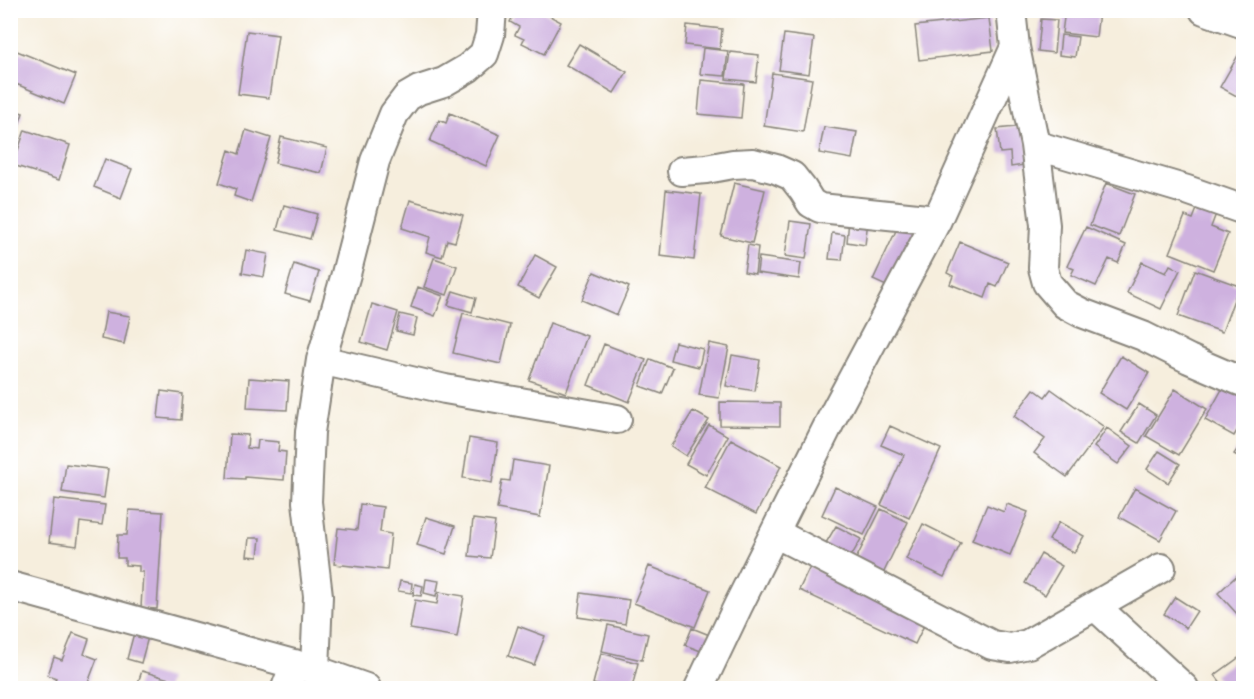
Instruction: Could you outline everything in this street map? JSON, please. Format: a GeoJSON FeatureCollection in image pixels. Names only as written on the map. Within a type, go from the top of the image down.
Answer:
{"type":"FeatureCollection","features":[{"type":"Feature","properties":{"kind":"street"},"geometry":{"type":"LineString","coordinates":[[299,674],[318,596],[307,502],[310,432],[321,360],[375,161],[394,114],[407,97],[419,90],[444,82],[468,68],[484,54],[490,35],[492,10]]}},
{"type":"Feature","properties":{"kind":"street"},"geometry":{"type":"LineString","coordinates":[[1011,10],[1015,47],[1035,145],[1045,225],[1043,268],[1047,283],[1065,304],[1082,313],[1143,336],[1240,381]]}},
{"type":"Feature","properties":{"kind":"street"},"geometry":{"type":"LineString","coordinates":[[1204,10],[1244,24]]}},
{"type":"Feature","properties":{"kind":"street"},"geometry":{"type":"LineString","coordinates":[[699,688],[837,408],[937,220],[1015,47]]}},
{"type":"Feature","properties":{"kind":"street"},"geometry":{"type":"LineString","coordinates":[[1035,145],[1187,190],[1244,210]]}},
{"type":"Feature","properties":{"kind":"street"},"geometry":{"type":"LineString","coordinates":[[682,171],[753,163],[792,176],[811,203],[820,208],[937,220]]}},
{"type":"Feature","properties":{"kind":"street"},"geometry":{"type":"LineString","coordinates":[[321,360],[445,389],[617,418]]}},
{"type":"Feature","properties":{"kind":"street"},"geometry":{"type":"LineString","coordinates":[[775,533],[992,645],[1010,648],[1028,644],[1161,568]]}},
{"type":"Feature","properties":{"kind":"street"},"geometry":{"type":"LineString","coordinates":[[10,586],[299,674],[366,688]]}},
{"type":"Feature","properties":{"kind":"street"},"geometry":{"type":"LineString","coordinates":[[1095,606],[1184,688]]}},
{"type":"Feature","properties":{"kind":"building"},"geometry":{"type":"Polygon","coordinates":[[[516,10],[539,10],[561,22],[544,54],[522,43],[524,39],[515,35],[519,27],[510,22],[516,10]]]}},
{"type":"Feature","properties":{"kind":"building"},"geometry":{"type":"Polygon","coordinates":[[[1065,10],[1099,12],[1096,37],[1062,33],[1065,10]]]}},
{"type":"Feature","properties":{"kind":"building"},"geometry":{"type":"Polygon","coordinates":[[[989,18],[993,51],[919,60],[915,26],[989,18]]]}},
{"type":"Feature","properties":{"kind":"building"},"geometry":{"type":"Polygon","coordinates":[[[1041,19],[1057,20],[1054,53],[1038,51],[1041,19]]]}},
{"type":"Feature","properties":{"kind":"building"},"geometry":{"type":"Polygon","coordinates":[[[687,25],[722,29],[720,49],[685,45],[687,25]]]}},
{"type":"Feature","properties":{"kind":"building"},"geometry":{"type":"Polygon","coordinates":[[[247,31],[278,35],[269,98],[238,94],[247,31]]]}},
{"type":"Feature","properties":{"kind":"building"},"geometry":{"type":"Polygon","coordinates":[[[784,34],[814,38],[809,74],[779,70],[784,34]]]}},
{"type":"Feature","properties":{"kind":"building"},"geometry":{"type":"Polygon","coordinates":[[[1061,35],[1078,37],[1075,57],[1059,55],[1061,35]]]}},
{"type":"Feature","properties":{"kind":"building"},"geometry":{"type":"Polygon","coordinates":[[[579,44],[627,72],[614,93],[566,65],[579,44]]]}},
{"type":"Feature","properties":{"kind":"building"},"geometry":{"type":"Polygon","coordinates":[[[1244,45],[1244,100],[1220,87],[1244,45]]]}},
{"type":"Feature","properties":{"kind":"building"},"geometry":{"type":"Polygon","coordinates":[[[703,48],[728,51],[725,76],[700,74],[703,48]]]}},
{"type":"Feature","properties":{"kind":"building"},"geometry":{"type":"Polygon","coordinates":[[[17,51],[76,75],[64,104],[16,84],[13,89],[10,88],[10,66],[17,51]]]}},
{"type":"Feature","properties":{"kind":"building"},"geometry":{"type":"Polygon","coordinates":[[[730,52],[759,55],[756,82],[726,79],[730,52]]]}},
{"type":"Feature","properties":{"kind":"building"},"geometry":{"type":"Polygon","coordinates":[[[772,73],[812,79],[803,132],[764,126],[772,73]]]}},
{"type":"Feature","properties":{"kind":"building"},"geometry":{"type":"Polygon","coordinates":[[[701,80],[744,84],[741,118],[698,114],[701,80]]]}},
{"type":"Feature","properties":{"kind":"building"},"geometry":{"type":"Polygon","coordinates":[[[10,109],[23,113],[11,148],[10,148],[10,109]]]}},
{"type":"Feature","properties":{"kind":"building"},"geometry":{"type":"Polygon","coordinates":[[[450,113],[500,135],[486,166],[430,141],[439,120],[446,123],[450,113]]]}},
{"type":"Feature","properties":{"kind":"building"},"geometry":{"type":"Polygon","coordinates":[[[1025,126],[1030,164],[1011,167],[1010,152],[1000,153],[997,129],[1025,126]]]}},
{"type":"Feature","properties":{"kind":"building"},"geometry":{"type":"Polygon","coordinates":[[[824,127],[857,132],[852,159],[819,153],[824,127]]]}},
{"type":"Feature","properties":{"kind":"building"},"geometry":{"type":"Polygon","coordinates":[[[25,130],[70,145],[59,180],[13,165],[25,130]]]}},
{"type":"Feature","properties":{"kind":"building"},"geometry":{"type":"Polygon","coordinates":[[[246,130],[271,138],[251,202],[234,196],[236,189],[219,183],[229,150],[239,154],[246,130]]]}},
{"type":"Feature","properties":{"kind":"building"},"geometry":{"type":"Polygon","coordinates":[[[281,137],[327,148],[321,173],[275,163],[281,137]]]}},
{"type":"Feature","properties":{"kind":"building"},"geometry":{"type":"Polygon","coordinates":[[[105,159],[132,169],[121,198],[94,187],[105,159]]]}},
{"type":"Feature","properties":{"kind":"building"},"geometry":{"type":"Polygon","coordinates":[[[734,183],[765,190],[752,243],[721,236],[734,183]]]}},
{"type":"Feature","properties":{"kind":"building"},"geometry":{"type":"Polygon","coordinates":[[[1106,183],[1135,194],[1119,236],[1090,225],[1106,183]]]}},
{"type":"Feature","properties":{"kind":"building"},"geometry":{"type":"Polygon","coordinates":[[[666,190],[701,194],[694,260],[660,256],[666,190]]]}},
{"type":"Feature","properties":{"kind":"building"},"geometry":{"type":"Polygon","coordinates":[[[410,200],[463,215],[455,242],[447,240],[442,257],[426,252],[430,237],[402,228],[410,200]]]}},
{"type":"Feature","properties":{"kind":"building"},"geometry":{"type":"Polygon","coordinates":[[[1199,204],[1217,211],[1211,227],[1228,234],[1213,270],[1170,253],[1185,216],[1193,219],[1199,204]]]}},
{"type":"Feature","properties":{"kind":"building"},"geometry":{"type":"Polygon","coordinates":[[[284,205],[317,214],[310,239],[277,230],[284,205]]]}},
{"type":"Feature","properties":{"kind":"building"},"geometry":{"type":"Polygon","coordinates":[[[849,219],[868,221],[865,245],[847,242],[849,219]]]}},
{"type":"Feature","properties":{"kind":"building"},"geometry":{"type":"Polygon","coordinates":[[[790,221],[811,224],[806,259],[785,256],[790,221]]]}},
{"type":"Feature","properties":{"kind":"building"},"geometry":{"type":"Polygon","coordinates":[[[900,222],[921,232],[895,290],[873,280],[900,222]]]}},
{"type":"Feature","properties":{"kind":"building"},"geometry":{"type":"Polygon","coordinates":[[[1086,227],[1126,245],[1118,263],[1109,259],[1096,286],[1071,275],[1074,269],[1067,266],[1086,227]]]}},
{"type":"Feature","properties":{"kind":"building"},"geometry":{"type":"Polygon","coordinates":[[[832,233],[845,235],[842,260],[829,259],[832,233]]]}},
{"type":"Feature","properties":{"kind":"building"},"geometry":{"type":"Polygon","coordinates":[[[960,242],[1008,262],[997,287],[990,284],[985,298],[950,284],[953,276],[947,273],[960,242]]]}},
{"type":"Feature","properties":{"kind":"building"},"geometry":{"type":"Polygon","coordinates":[[[748,245],[758,247],[755,274],[744,272],[748,245]]]}},
{"type":"Feature","properties":{"kind":"building"},"geometry":{"type":"Polygon","coordinates":[[[246,250],[268,254],[264,277],[242,273],[246,250]]]}},
{"type":"Feature","properties":{"kind":"building"},"geometry":{"type":"Polygon","coordinates":[[[535,255],[557,267],[539,298],[518,287],[535,255]]]}},
{"type":"Feature","properties":{"kind":"building"},"geometry":{"type":"Polygon","coordinates":[[[759,257],[801,263],[799,279],[757,273],[759,257]]]}},
{"type":"Feature","properties":{"kind":"building"},"geometry":{"type":"Polygon","coordinates":[[[434,258],[457,266],[447,295],[424,287],[434,258]]]}},
{"type":"Feature","properties":{"kind":"building"},"geometry":{"type":"Polygon","coordinates":[[[1142,262],[1166,273],[1170,265],[1180,270],[1161,309],[1127,293],[1142,262]]]}},
{"type":"Feature","properties":{"kind":"building"},"geometry":{"type":"Polygon","coordinates":[[[294,264],[319,272],[310,301],[285,294],[294,264]]]}},
{"type":"Feature","properties":{"kind":"building"},"geometry":{"type":"Polygon","coordinates":[[[1195,270],[1239,286],[1222,332],[1178,316],[1195,270]]]}},
{"type":"Feature","properties":{"kind":"building"},"geometry":{"type":"Polygon","coordinates":[[[594,272],[629,287],[617,315],[582,300],[594,272]]]}},
{"type":"Feature","properties":{"kind":"building"},"geometry":{"type":"Polygon","coordinates":[[[418,287],[443,296],[435,316],[411,307],[418,287]]]}},
{"type":"Feature","properties":{"kind":"building"},"geometry":{"type":"Polygon","coordinates":[[[453,291],[476,298],[472,312],[448,305],[453,291]]]}},
{"type":"Feature","properties":{"kind":"building"},"geometry":{"type":"Polygon","coordinates":[[[372,304],[398,312],[387,350],[361,342],[372,304]]]}},
{"type":"Feature","properties":{"kind":"building"},"geometry":{"type":"Polygon","coordinates":[[[106,312],[130,316],[124,344],[101,339],[106,312]]]}},
{"type":"Feature","properties":{"kind":"building"},"geometry":{"type":"Polygon","coordinates":[[[463,313],[510,325],[501,364],[453,353],[463,313]]]}},
{"type":"Feature","properties":{"kind":"building"},"geometry":{"type":"Polygon","coordinates":[[[400,314],[417,318],[413,335],[396,331],[400,314]]]}},
{"type":"Feature","properties":{"kind":"building"},"geometry":{"type":"Polygon","coordinates":[[[550,323],[587,336],[566,393],[529,380],[550,323]]]}},
{"type":"Feature","properties":{"kind":"building"},"geometry":{"type":"Polygon","coordinates":[[[675,342],[703,349],[699,367],[670,360],[675,342]]]}},
{"type":"Feature","properties":{"kind":"building"},"geometry":{"type":"Polygon","coordinates":[[[709,343],[729,347],[719,398],[699,395],[709,343]]]}},
{"type":"Feature","properties":{"kind":"building"},"geometry":{"type":"Polygon","coordinates":[[[604,344],[646,360],[629,402],[588,385],[604,344]]]}},
{"type":"Feature","properties":{"kind":"building"},"geometry":{"type":"Polygon","coordinates":[[[732,355],[760,360],[755,391],[726,386],[732,355]]]}},
{"type":"Feature","properties":{"kind":"building"},"geometry":{"type":"Polygon","coordinates":[[[1121,356],[1149,373],[1126,410],[1099,393],[1121,356]]]}},
{"type":"Feature","properties":{"kind":"building"},"geometry":{"type":"Polygon","coordinates":[[[650,359],[673,368],[662,394],[640,386],[650,359]]]}},
{"type":"Feature","properties":{"kind":"building"},"geometry":{"type":"Polygon","coordinates":[[[249,378],[289,381],[287,410],[247,408],[249,378]]]}},
{"type":"Feature","properties":{"kind":"building"},"geometry":{"type":"Polygon","coordinates":[[[1225,384],[1244,395],[1244,419],[1234,436],[1205,420],[1225,384]]]}},
{"type":"Feature","properties":{"kind":"building"},"geometry":{"type":"Polygon","coordinates":[[[1034,389],[1045,397],[1051,389],[1104,427],[1067,477],[1034,453],[1045,439],[1014,416],[1034,389]]]}},
{"type":"Feature","properties":{"kind":"building"},"geometry":{"type":"Polygon","coordinates":[[[1175,389],[1207,409],[1179,455],[1146,436],[1175,389]]]}},
{"type":"Feature","properties":{"kind":"building"},"geometry":{"type":"Polygon","coordinates":[[[161,391],[183,394],[181,420],[158,418],[161,391]]]}},
{"type":"Feature","properties":{"kind":"building"},"geometry":{"type":"Polygon","coordinates":[[[720,402],[780,403],[780,426],[720,425],[720,402]]]}},
{"type":"Feature","properties":{"kind":"building"},"geometry":{"type":"Polygon","coordinates":[[[1139,404],[1156,415],[1139,443],[1121,432],[1139,404]]]}},
{"type":"Feature","properties":{"kind":"building"},"geometry":{"type":"Polygon","coordinates":[[[693,411],[709,420],[686,456],[671,446],[693,411]]]}},
{"type":"Feature","properties":{"kind":"building"},"geometry":{"type":"Polygon","coordinates":[[[709,425],[728,436],[706,475],[686,464],[709,425]]]}},
{"type":"Feature","properties":{"kind":"building"},"geometry":{"type":"Polygon","coordinates":[[[890,426],[941,449],[909,518],[881,505],[904,455],[881,445],[890,426]]]}},
{"type":"Feature","properties":{"kind":"building"},"geometry":{"type":"Polygon","coordinates":[[[1107,428],[1132,446],[1118,464],[1094,447],[1107,428]]]}},
{"type":"Feature","properties":{"kind":"building"},"geometry":{"type":"Polygon","coordinates":[[[230,434],[248,435],[247,448],[257,449],[258,440],[279,442],[278,451],[286,452],[284,480],[227,478],[230,434]]]}},
{"type":"Feature","properties":{"kind":"building"},"geometry":{"type":"Polygon","coordinates":[[[469,438],[498,443],[492,483],[463,478],[469,438]]]}},
{"type":"Feature","properties":{"kind":"building"},"geometry":{"type":"Polygon","coordinates":[[[731,439],[781,466],[756,514],[705,488],[731,439]]]}},
{"type":"Feature","properties":{"kind":"building"},"geometry":{"type":"Polygon","coordinates":[[[1244,440],[1244,460],[1234,454],[1244,440]]]}},
{"type":"Feature","properties":{"kind":"building"},"geometry":{"type":"Polygon","coordinates":[[[1159,451],[1180,464],[1168,483],[1147,469],[1159,451]]]}},
{"type":"Feature","properties":{"kind":"building"},"geometry":{"type":"Polygon","coordinates":[[[513,460],[549,466],[540,517],[497,509],[502,480],[510,481],[513,460]]]}},
{"type":"Feature","properties":{"kind":"building"},"geometry":{"type":"Polygon","coordinates":[[[66,464],[108,469],[104,498],[62,492],[66,464]]]}},
{"type":"Feature","properties":{"kind":"building"},"geometry":{"type":"Polygon","coordinates":[[[835,487],[878,507],[864,535],[822,515],[835,487]]]}},
{"type":"Feature","properties":{"kind":"building"},"geometry":{"type":"Polygon","coordinates":[[[1135,488],[1176,511],[1160,540],[1119,517],[1135,488]]]}},
{"type":"Feature","properties":{"kind":"building"},"geometry":{"type":"Polygon","coordinates":[[[54,499],[105,505],[102,525],[80,522],[77,546],[49,542],[54,499]]]}},
{"type":"Feature","properties":{"kind":"building"},"geometry":{"type":"Polygon","coordinates":[[[360,504],[383,507],[380,532],[391,534],[387,570],[334,564],[338,528],[357,530],[360,504]]]}},
{"type":"Feature","properties":{"kind":"building"},"geometry":{"type":"Polygon","coordinates":[[[1007,504],[1028,512],[1010,555],[972,540],[987,505],[1004,512],[1007,504]]]}},
{"type":"Feature","properties":{"kind":"building"},"geometry":{"type":"Polygon","coordinates":[[[881,509],[908,522],[880,580],[852,567],[881,509]]]}},
{"type":"Feature","properties":{"kind":"building"},"geometry":{"type":"Polygon","coordinates":[[[129,510],[163,512],[157,609],[141,608],[143,572],[139,572],[139,566],[125,565],[125,558],[117,558],[118,535],[127,535],[129,510]]]}},
{"type":"Feature","properties":{"kind":"building"},"geometry":{"type":"Polygon","coordinates":[[[426,517],[455,526],[446,554],[417,545],[426,517]]]}},
{"type":"Feature","properties":{"kind":"building"},"geometry":{"type":"Polygon","coordinates":[[[473,519],[495,522],[490,558],[469,556],[473,519]]]}},
{"type":"Feature","properties":{"kind":"building"},"geometry":{"type":"Polygon","coordinates":[[[1059,522],[1084,536],[1074,553],[1049,540],[1059,522]]]}},
{"type":"Feature","properties":{"kind":"building"},"geometry":{"type":"Polygon","coordinates":[[[923,524],[961,543],[944,577],[906,559],[923,524]]]}},
{"type":"Feature","properties":{"kind":"building"},"geometry":{"type":"Polygon","coordinates":[[[836,526],[861,539],[845,567],[820,553],[836,526]]]}},
{"type":"Feature","properties":{"kind":"building"},"geometry":{"type":"Polygon","coordinates":[[[249,538],[260,538],[258,557],[247,556],[249,538]]]}},
{"type":"Feature","properties":{"kind":"building"},"geometry":{"type":"Polygon","coordinates":[[[1041,554],[1062,566],[1045,595],[1025,583],[1041,554]]]}},
{"type":"Feature","properties":{"kind":"building"},"geometry":{"type":"Polygon","coordinates":[[[649,566],[710,590],[695,627],[634,603],[649,566]]]}},
{"type":"Feature","properties":{"kind":"building"},"geometry":{"type":"Polygon","coordinates":[[[810,567],[926,621],[915,644],[799,590],[810,567]]]}},
{"type":"Feature","properties":{"kind":"building"},"geometry":{"type":"Polygon","coordinates":[[[1244,569],[1244,612],[1239,616],[1218,593],[1244,569]]]}},
{"type":"Feature","properties":{"kind":"building"},"geometry":{"type":"Polygon","coordinates":[[[426,579],[439,581],[436,596],[424,593],[426,579]]]}},
{"type":"Feature","properties":{"kind":"building"},"geometry":{"type":"Polygon","coordinates":[[[400,581],[412,583],[411,593],[398,591],[400,581]]]}},
{"type":"Feature","properties":{"kind":"building"},"geometry":{"type":"Polygon","coordinates":[[[415,584],[423,586],[421,596],[413,595],[415,584]]]}},
{"type":"Feature","properties":{"kind":"building"},"geometry":{"type":"Polygon","coordinates":[[[439,592],[464,596],[457,637],[410,629],[415,600],[437,604],[439,592]]]}},
{"type":"Feature","properties":{"kind":"building"},"geometry":{"type":"Polygon","coordinates":[[[581,593],[629,600],[625,624],[578,617],[581,593]]]}},
{"type":"Feature","properties":{"kind":"building"},"geometry":{"type":"Polygon","coordinates":[[[1175,597],[1197,611],[1186,628],[1164,614],[1175,597]]]}},
{"type":"Feature","properties":{"kind":"building"},"geometry":{"type":"Polygon","coordinates":[[[608,625],[648,634],[642,660],[602,651],[608,625]]]}},
{"type":"Feature","properties":{"kind":"building"},"geometry":{"type":"Polygon","coordinates":[[[518,626],[545,636],[534,665],[508,656],[518,626]]]}},
{"type":"Feature","properties":{"kind":"building"},"geometry":{"type":"Polygon","coordinates":[[[692,628],[712,636],[706,653],[685,645],[692,628]]]}},
{"type":"Feature","properties":{"kind":"building"},"geometry":{"type":"Polygon","coordinates":[[[73,633],[89,639],[84,654],[97,659],[86,688],[51,688],[56,678],[48,675],[54,657],[62,660],[73,633]]]}},
{"type":"Feature","properties":{"kind":"building"},"geometry":{"type":"Polygon","coordinates":[[[134,633],[148,637],[141,663],[127,659],[134,633]]]}},
{"type":"Feature","properties":{"kind":"building"},"geometry":{"type":"Polygon","coordinates":[[[601,653],[638,663],[632,688],[600,688],[601,686],[593,684],[601,653]]]}},
{"type":"Feature","properties":{"kind":"building"},"geometry":{"type":"Polygon","coordinates":[[[1244,654],[1244,688],[1238,688],[1235,684],[1225,688],[1215,675],[1244,654]]]}},
{"type":"Feature","properties":{"kind":"building"},"geometry":{"type":"Polygon","coordinates":[[[142,671],[169,679],[166,688],[136,688],[142,671]]]}}]}
